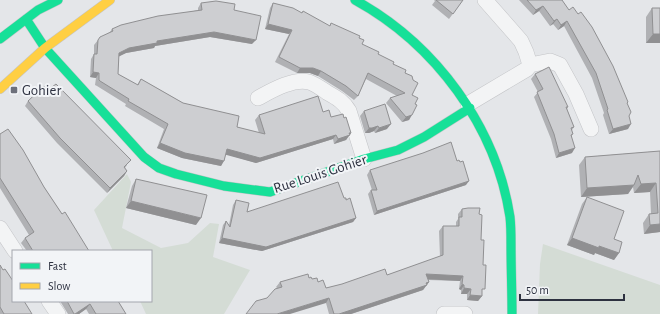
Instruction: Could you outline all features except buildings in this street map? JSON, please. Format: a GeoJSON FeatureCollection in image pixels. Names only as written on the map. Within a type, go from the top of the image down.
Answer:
{"type":"FeatureCollection","features":[{"type":"Feature","properties":{"kind":"street"},"geometry":{"type":"LineString","coordinates":[[0,39],[38,10],[58,0]]}},
{"type":"Feature","properties":{"kind":"street"},"geometry":{"type":"LineString","coordinates":[[0,89],[45,48],[110,0]]}},
{"type":"Feature","properties":{"kind":"street"},"geometry":{"type":"LineString","coordinates":[[355,0],[388,21],[435,62],[452,82],[469,106],[495,161],[507,199],[511,226],[512,314]]}},
{"type":"Feature","properties":{"kind":"street"},"geometry":{"type":"LineString","coordinates":[[485,0],[521,41],[530,65]]}},
{"type":"Feature","properties":{"kind":"street","name":"Rue Louis Gohier"},"geometry":{"type":"LineString","coordinates":[[26,19],[45,48],[144,157],[159,168],[224,186],[270,192],[364,159],[398,150],[424,138],[469,106]]}},
{"type":"Feature","properties":{"kind":"street"},"geometry":{"type":"LineString","coordinates":[[469,106],[527,69],[530,65],[550,61],[560,64],[576,94],[591,129]]}},
{"type":"Feature","properties":{"kind":"street"},"geometry":{"type":"LineString","coordinates":[[258,98],[282,86],[299,81],[314,84],[346,105],[364,159]]}},
{"type":"Feature","properties":{"kind":"street"},"geometry":{"type":"LineString","coordinates":[[0,228],[15,250]]}},
{"type":"Feature","properties":{"kind":"street"},"geometry":{"type":"LineString","coordinates":[[50,302],[58,314]]}},
{"type":"Feature","properties":{"kind":"street"},"geometry":{"type":"LineString","coordinates":[[444,314],[465,314]]}},
{"type":"Feature","properties":{"kind":"shaded area"},"geometry":{"type":"Polygon","coordinates":[[[127,174],[131,182],[122,228],[161,248],[188,243],[210,223],[219,224],[213,257],[250,270],[224,314],[146,314],[140,302],[152,302],[152,250],[113,250],[94,210],[127,174]]]}},
{"type":"Feature","properties":{"kind":"shaded area"},"geometry":{"type":"Polygon","coordinates":[[[543,244],[660,285],[660,314],[538,314],[540,264],[543,244]]]}},
{"type":"Feature","properties":{"kind":"traffic: fast"},"geometry":{"type":"LineString","coordinates":[[0,39],[38,10],[58,0]]}},
{"type":"Feature","properties":{"kind":"traffic: fast"},"geometry":{"type":"LineString","coordinates":[[355,0],[384,18],[411,40],[436,64],[457,91],[476,120],[491,151],[503,183],[510,217],[512,314]]}},
{"type":"Feature","properties":{"kind":"traffic: fast"},"geometry":{"type":"LineString","coordinates":[[26,19],[45,48],[144,157],[159,168],[176,174],[224,186],[270,192],[364,159],[398,150],[424,137],[470,108]]}},
{"type":"Feature","properties":{"kind":"traffic: slow"},"geometry":{"type":"LineString","coordinates":[[0,89],[45,48],[110,0]]}},
{"type":"Feature","properties":{"kind":"place","name":"Gohier"},"geometry":{"type":"Point","coordinates":[14,90]}}]}
